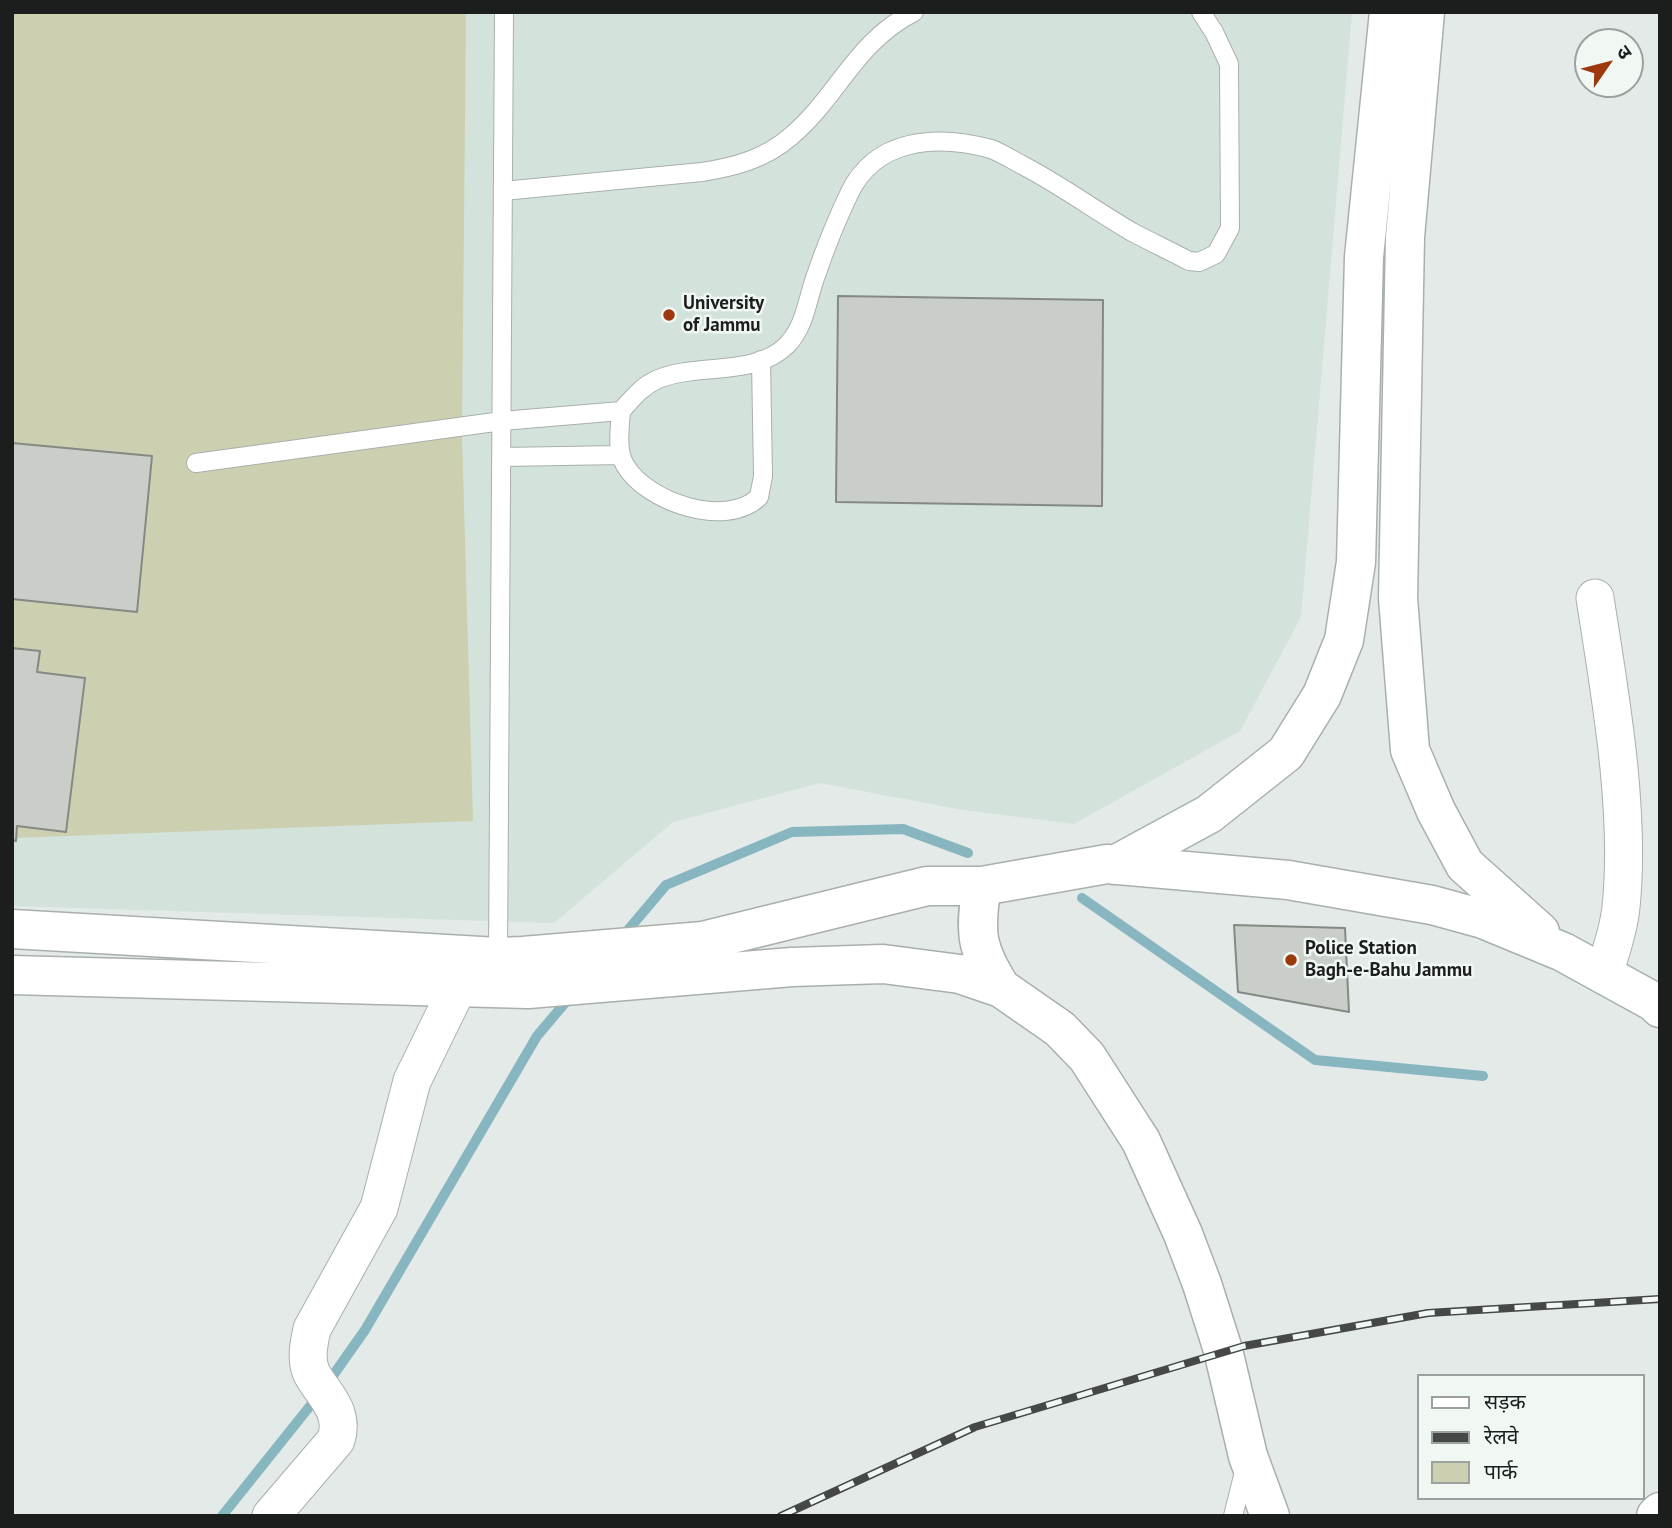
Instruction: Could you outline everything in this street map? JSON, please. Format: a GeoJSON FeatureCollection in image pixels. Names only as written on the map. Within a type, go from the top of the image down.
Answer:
{"type":"FeatureCollection","features":[{"type":"Feature","properties":{"kind":"main road"},"geometry":{"type":"LineString","coordinates":[[1115,865],[1209,814],[1286,753],[1322,695],[1343,640],[1356,562],[1364,257],[1389,12]]}},
{"type":"Feature","properties":{"kind":"main road"},"geometry":{"type":"LineString","coordinates":[[1425,12],[1405,251],[1398,598],[1410,750],[1436,811],[1465,865],[1563,951]]}},
{"type":"Feature","properties":{"kind":"main road"},"geometry":{"type":"LineString","coordinates":[[705,958],[927,886],[982,886],[1115,865],[1288,880],[1433,905],[1483,919],[1563,951],[1654,1002],[1660,1008]]}},
{"type":"Feature","properties":{"kind":"main road"},"geometry":{"type":"LineString","coordinates":[[982,886],[977,914],[982,959],[1001,988]]}},
{"type":"Feature","properties":{"kind":"main road"},"geometry":{"type":"LineString","coordinates":[[12,929],[516,967],[705,958],[792,967],[883,964],[960,974],[1001,988],[1060,1029],[1087,1057],[1141,1141],[1183,1234],[1213,1318],[1248,1456],[1270,1516]]}},
{"type":"Feature","properties":{"kind":"main road"},"geometry":{"type":"LineString","coordinates":[[12,975],[458,987],[516,967]]}},
{"type":"Feature","properties":{"kind":"main road"},"geometry":{"type":"LineString","coordinates":[[1656,1516],[1660,1512]]}},
{"type":"Feature","properties":{"kind":"street"},"geometry":{"type":"LineString","coordinates":[[1595,598],[1613,718],[1623,881],[1618,923],[1604,975]]}},
{"type":"Feature","properties":{"kind":"street"},"geometry":{"type":"LineString","coordinates":[[271,1516],[336,1440],[340,1428],[321,1385],[309,1346],[313,1329],[380,1208],[412,1081],[458,987]]}},
{"type":"Feature","properties":{"kind":"lane"},"geometry":{"type":"LineString","coordinates":[[504,12],[502,457],[516,967]]}},
{"type":"Feature","properties":{"kind":"lane"},"geometry":{"type":"LineString","coordinates":[[503,191],[623,181],[733,167],[745,163],[790,138],[871,41],[914,12]]}},
{"type":"Feature","properties":{"kind":"lane"},"geometry":{"type":"LineString","coordinates":[[761,360],[763,475],[759,498],[751,505],[733,511],[675,503],[641,484],[621,455],[621,411],[638,392],[660,378],[761,360],[783,349],[799,333],[815,279],[850,191],[866,167],[886,152],[913,143],[992,149],[1070,191],[1132,232],[1189,261],[1199,262],[1216,254],[1230,228],[1229,64],[1214,32],[1200,12]]}},
{"type":"Feature","properties":{"kind":"lane"},"geometry":{"type":"LineString","coordinates":[[196,463],[502,422],[621,411]]}},
{"type":"Feature","properties":{"kind":"lane"},"geometry":{"type":"LineString","coordinates":[[502,457],[621,455]]}},
{"type":"Feature","properties":{"kind":"lane"},"geometry":{"type":"LineString","coordinates":[[1233,1516],[1248,1456]]}},
{"type":"Feature","properties":{"kind":"shaded area","name":"University of Jammu"},"geometry":{"type":"Polygon","coordinates":[[[12,12],[1352,12],[1301,617],[1240,731],[1074,824],[963,810],[820,783],[673,822],[554,923],[12,906],[12,12]]]}},
{"type":"Feature","properties":{"kind":"green space"},"geometry":{"type":"Polygon","coordinates":[[[12,12],[466,12],[462,435],[473,821],[12,838],[12,12]]]}},
{"type":"Feature","properties":{"kind":"building"},"geometry":{"type":"Polygon","coordinates":[[[838,296],[1103,300],[1102,506],[836,502],[838,296]]]}},
{"type":"Feature","properties":{"kind":"building"},"geometry":{"type":"Polygon","coordinates":[[[12,443],[152,456],[137,612],[12,599],[12,443]]]}},
{"type":"Feature","properties":{"kind":"building"},"geometry":{"type":"Polygon","coordinates":[[[12,648],[40,651],[37,672],[85,678],[66,832],[17,826],[16,841],[12,840],[12,648]]]}},
{"type":"Feature","properties":{"kind":"building","name":"Police Station Bagh-e-Bahu Jammu"},"geometry":{"type":"Polygon","coordinates":[[[1234,925],[1345,928],[1349,1012],[1238,992],[1234,925]]]}},
{"type":"Feature","properties":{"kind":"waterway"},"geometry":{"type":"LineString","coordinates":[[623,936],[666,885],[792,832],[903,829],[968,853]]}},
{"type":"Feature","properties":{"kind":"waterway"},"geometry":{"type":"LineString","coordinates":[[1082,898],[1315,1060],[1483,1076]]}},
{"type":"Feature","properties":{"kind":"waterway"},"geometry":{"type":"LineString","coordinates":[[327,1384],[365,1330],[537,1036],[570,997]]}},
{"type":"Feature","properties":{"kind":"waterway"},"geometry":{"type":"LineString","coordinates":[[222,1516],[318,1396]]}},
{"type":"Feature","properties":{"kind":"railway"},"geometry":{"type":"LineString","coordinates":[[781,1516],[975,1427],[1244,1346],[1428,1313],[1660,1299]]}},
{"type":"Feature","properties":{"kind":"place","name":"University of Jammu"},"geometry":{"type":"Point","coordinates":[669,315]}},
{"type":"Feature","properties":{"kind":"place","name":"Police Station Bagh-e-Bahu Jammu"},"geometry":{"type":"Point","coordinates":[1291,960]}}]}
